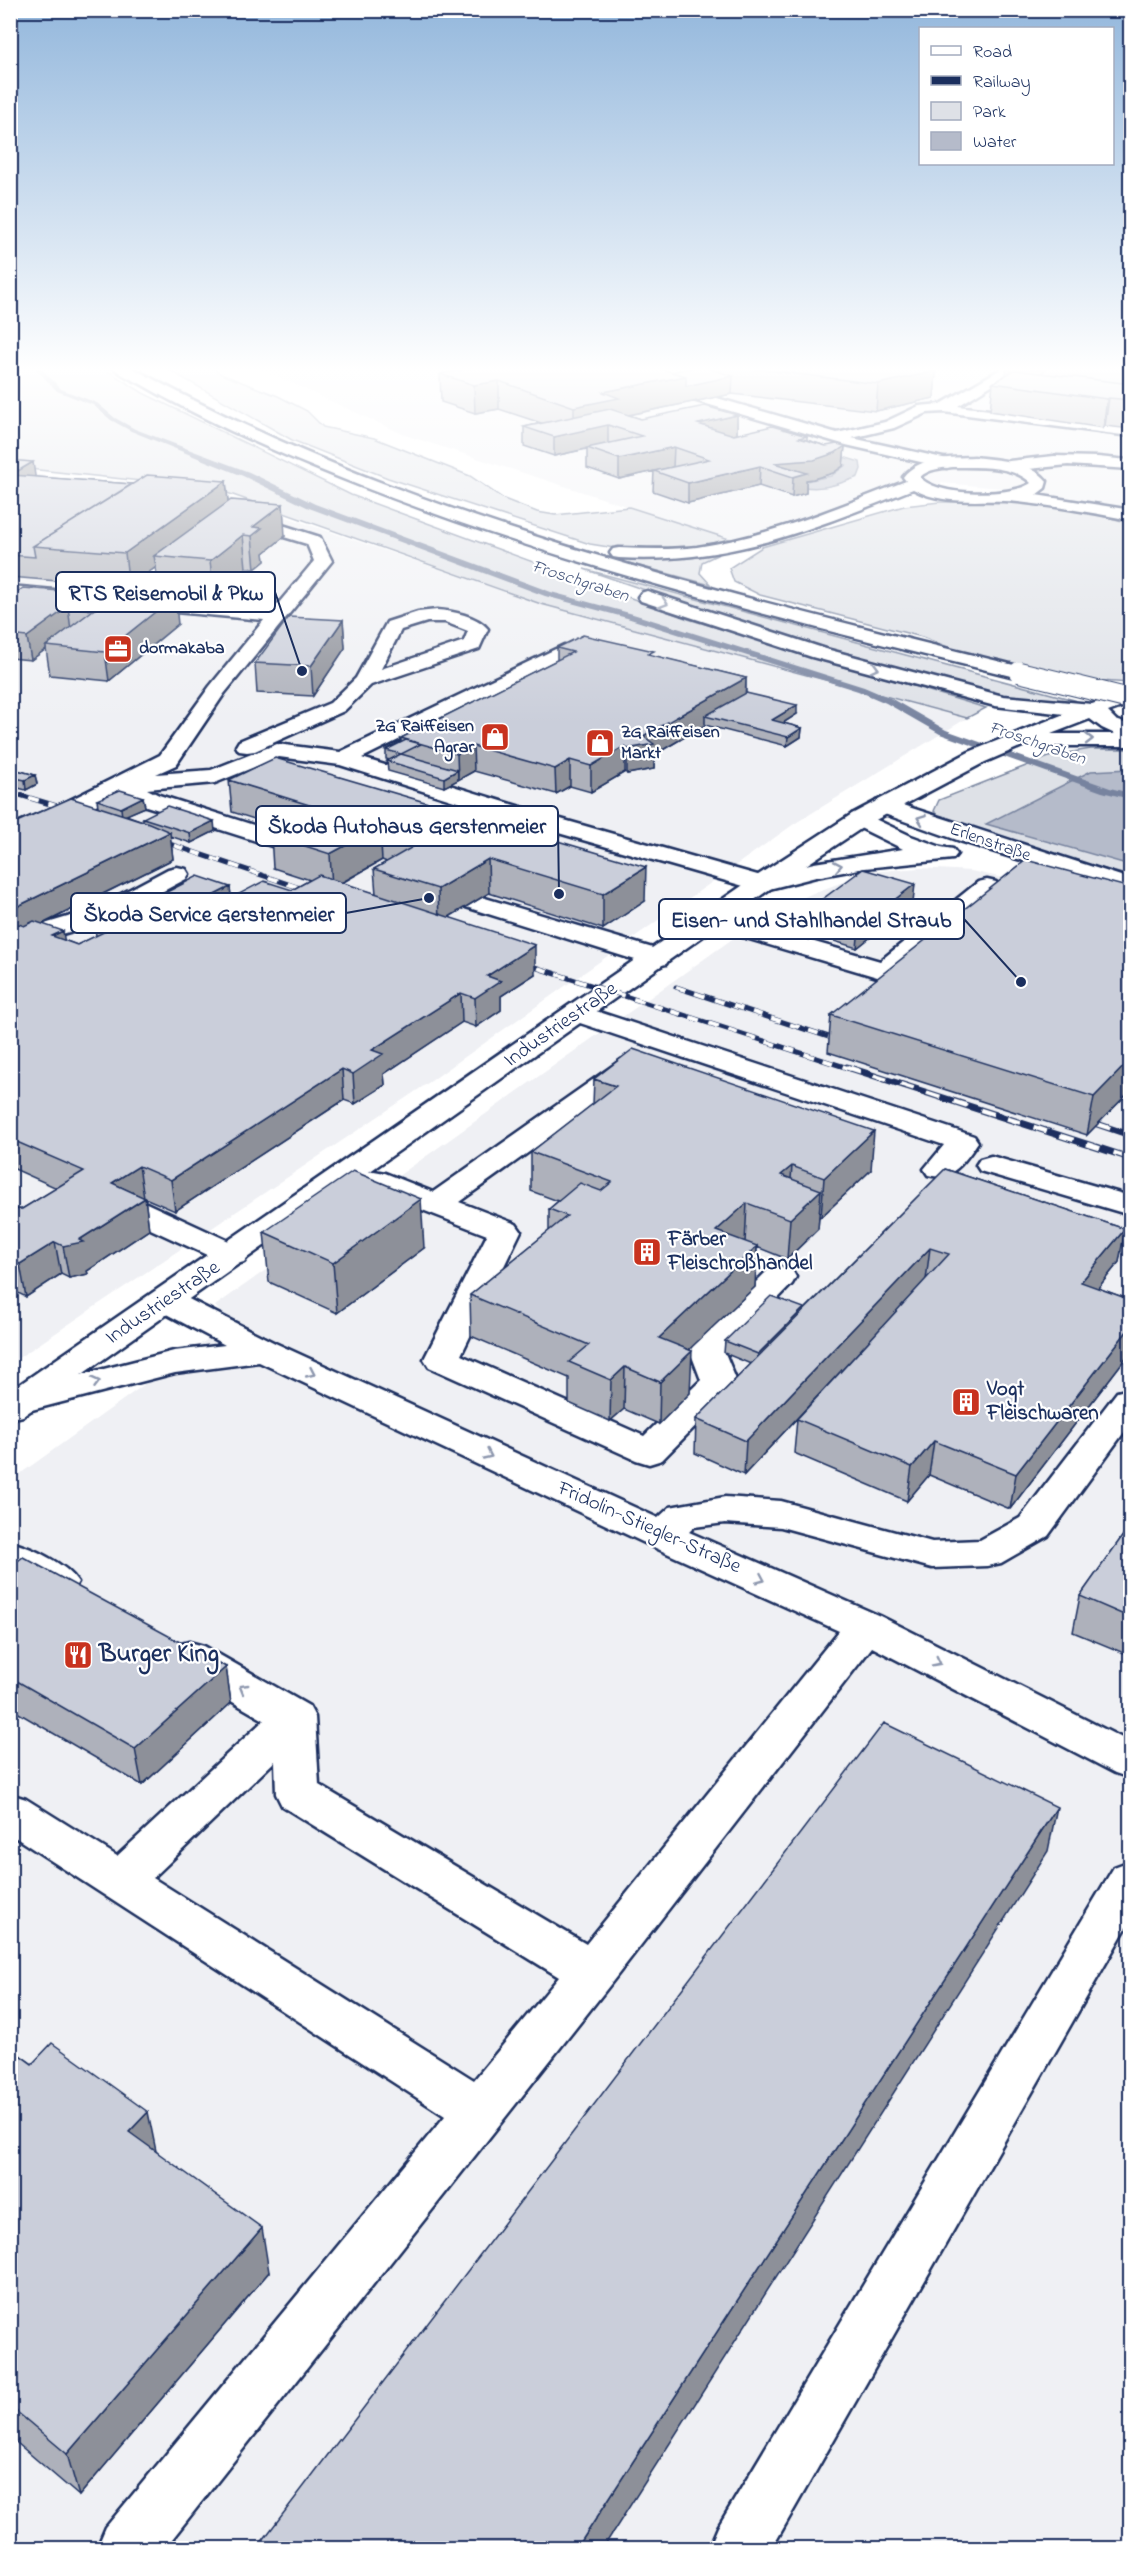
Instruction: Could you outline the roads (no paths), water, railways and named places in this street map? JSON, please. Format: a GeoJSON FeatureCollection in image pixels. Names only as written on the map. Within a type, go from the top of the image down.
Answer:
{"type":"FeatureCollection","features":[{"type":"Feature","properties":{"kind":"main road"},"geometry":{"type":"LineString","coordinates":[[376,485],[476,521],[756,606],[1131,698]]}},
{"type":"Feature","properties":{"kind":"main road"},"geometry":{"type":"LineString","coordinates":[[552,545],[655,556],[692,553],[741,544],[839,512],[896,485]]}},
{"type":"Feature","properties":{"kind":"main road"},"geometry":{"type":"LineString","coordinates":[[925,485],[930,490],[946,494],[973,497],[1011,496],[1128,514]]}},
{"type":"Feature","properties":{"kind":"main road"},"geometry":{"type":"LineString","coordinates":[[1011,496],[1029,492],[1034,485]]}},
{"type":"Feature","properties":{"kind":"main road"},"geometry":{"type":"LineString","coordinates":[[1049,485],[1128,514]]}},
{"type":"Feature","properties":{"kind":"main road"},"geometry":{"type":"LineString","coordinates":[[839,512],[946,494]]}},
{"type":"Feature","properties":{"kind":"main road"},"geometry":{"type":"LineString","coordinates":[[10,835],[123,784],[168,760],[218,690],[323,561],[314,541],[270,527],[233,510]]}},
{"type":"Feature","properties":{"kind":"main road"},"geometry":{"type":"LineString","coordinates":[[476,521],[503,540],[609,582]]}},
{"type":"Feature","properties":{"kind":"main road"},"geometry":{"type":"LineString","coordinates":[[741,544],[717,561],[713,571],[729,589],[756,606]]}},
{"type":"Feature","properties":{"kind":"main road"},"geometry":{"type":"LineString","coordinates":[[630,590],[819,653],[1002,702],[1092,710],[1109,723],[1131,732]]}},
{"type":"Feature","properties":{"kind":"main road"},"geometry":{"type":"LineString","coordinates":[[10,591],[278,616]]}},
{"type":"Feature","properties":{"kind":"main road"},"geometry":{"type":"LineString","coordinates":[[123,784],[209,763],[337,707],[364,681],[394,626],[422,615],[454,617],[478,629],[472,645],[364,681]]}},
{"type":"Feature","properties":{"kind":"main road"},"geometry":{"type":"LineString","coordinates":[[343,759],[564,651]]}},
{"type":"Feature","properties":{"kind":"main road","name":"Industriestraße"},"geometry":{"type":"LineString","coordinates":[[15,1405],[352,1172],[754,889],[860,819],[977,756],[1010,741],[1131,698]]}},
{"type":"Feature","properties":{"kind":"main road"},"geometry":{"type":"LineString","coordinates":[[1002,702],[1013,714],[1015,723],[1010,741],[1131,740]]}},
{"type":"Feature","properties":{"kind":"main road"},"geometry":{"type":"LineString","coordinates":[[123,784],[215,776],[278,750],[343,759],[754,889]]}},
{"type":"Feature","properties":{"kind":"main road"},"geometry":{"type":"LineString","coordinates":[[289,775],[317,768],[339,771],[754,889]]}},
{"type":"Feature","properties":{"kind":"main road"},"geometry":{"type":"LineString","coordinates":[[215,776],[249,786]]}},
{"type":"Feature","properties":{"kind":"main road"},"geometry":{"type":"LineString","coordinates":[[123,784],[151,800],[308,850]]}},
{"type":"Feature","properties":{"kind":"main road","name":"Erlenstraße"},"geometry":{"type":"LineString","coordinates":[[884,806],[1096,878],[1131,887]]}},
{"type":"Feature","properties":{"kind":"main road","name":"Erlenstraße"},"geometry":{"type":"LineString","coordinates":[[860,819],[903,841],[945,854],[1096,878]]}},
{"type":"Feature","properties":{"kind":"main road","name":"Erlenstraße"},"geometry":{"type":"LineString","coordinates":[[754,889],[814,870],[865,861],[945,854]]}},
{"type":"Feature","properties":{"kind":"main road"},"geometry":{"type":"LineString","coordinates":[[10,950],[51,930],[100,915],[177,874]]}},
{"type":"Feature","properties":{"kind":"main road"},"geometry":{"type":"LineString","coordinates":[[711,920],[884,972],[987,887]]}},
{"type":"Feature","properties":{"kind":"main road"},"geometry":{"type":"LineString","coordinates":[[475,902],[657,958]]}},
{"type":"Feature","properties":{"kind":"main road"},"geometry":{"type":"LineString","coordinates":[[578,1013],[963,1142],[939,1169]]}},
{"type":"Feature","properties":{"kind":"main road"},"geometry":{"type":"LineString","coordinates":[[436,1204],[664,1042]]}},
{"type":"Feature","properties":{"kind":"main road"},"geometry":{"type":"LineString","coordinates":[[991,1165],[1131,1206]]}},
{"type":"Feature","properties":{"kind":"main road"},"geometry":{"type":"LineString","coordinates":[[352,1172],[505,1231],[441,1359],[649,1452],[719,1382],[707,1351],[780,1277]]}},
{"type":"Feature","properties":{"kind":"main road"},"geometry":{"type":"LineString","coordinates":[[129,1207],[233,1255]]}},
{"type":"Feature","properties":{"kind":"main road","name":"Fridolin-Stiegler-Straße"},"geometry":{"type":"LineString","coordinates":[[165,1300],[263,1351],[663,1536],[866,1626],[1131,1761]]}},
{"type":"Feature","properties":{"kind":"main road","name":"Industriestraße"},"geometry":{"type":"LineString","coordinates":[[15,1405],[174,1362],[263,1351]]}},
{"type":"Feature","properties":{"kind":"main road"},"geometry":{"type":"LineString","coordinates":[[663,1536],[683,1516],[725,1510],[781,1514],[932,1555],[987,1553],[1034,1527],[1131,1400]]}},
{"type":"Feature","properties":{"kind":"main road"},"geometry":{"type":"LineString","coordinates":[[10,1555],[92,1601]]}},
{"type":"Feature","properties":{"kind":"main road"},"geometry":{"type":"LineString","coordinates":[[127,2548],[592,1972],[866,1626]]}},
{"type":"Feature","properties":{"kind":"main road"},"geometry":{"type":"LineString","coordinates":[[162,1641],[294,1717]]}},
{"type":"Feature","properties":{"kind":"main road"},"geometry":{"type":"LineString","coordinates":[[294,1717],[298,1794],[592,1972]]}},
{"type":"Feature","properties":{"kind":"main road"},"geometry":{"type":"LineString","coordinates":[[119,1882],[294,1717]]}},
{"type":"Feature","properties":{"kind":"main road"},"geometry":{"type":"LineString","coordinates":[[10,1811],[479,2110]]}},
{"type":"Feature","properties":{"kind":"main road"},"geometry":{"type":"LineString","coordinates":[[739,2548],[1131,1880]]}},
{"type":"Feature","properties":{"kind":"water"},"geometry":{"type":"Polygon","coordinates":[[[797,485],[831,485],[817,488],[797,485]]]}},
{"type":"Feature","properties":{"kind":"water"},"geometry":{"type":"Polygon","coordinates":[[[1130,769],[1130,865],[986,824],[1091,771],[1130,769]]]}},
{"type":"Feature","properties":{"kind":"waterway","name":"Froschgraben"},"geometry":{"type":"LineString","coordinates":[[270,485],[312,506],[548,594],[630,616],[861,689],[889,701],[943,732],[1106,790],[1130,796]]}},
{"type":"Feature","properties":{"kind":"railway"},"geometry":{"type":"LineString","coordinates":[[10,792],[70,810]]}},
{"type":"Feature","properties":{"kind":"railway"},"geometry":{"type":"LineString","coordinates":[[155,839],[315,893]]}},
{"type":"Feature","properties":{"kind":"railway"},"geometry":{"type":"LineString","coordinates":[[519,962],[851,1069]]}},
{"type":"Feature","properties":{"kind":"railway"},"geometry":{"type":"LineString","coordinates":[[676,987],[841,1041]]}},
{"type":"Feature","properties":{"kind":"railway"},"geometry":{"type":"LineString","coordinates":[[847,1067],[1130,1158]]}},
{"type":"Feature","properties":{"kind":"railway"},"geometry":{"type":"LineString","coordinates":[[1097,1124],[1130,1135]]}},
{"type":"Feature","properties":{"kind":"place","name":"dormakaba"},"geometry":{"type":"Point","coordinates":[118,649]}},
{"type":"Feature","properties":{"kind":"place","name":"RTS Reisemobil & Pkw"},"geometry":{"type":"Point","coordinates":[302,671]}},
{"type":"Feature","properties":{"kind":"place","name":"ZG Raiffeisen Agrar"},"geometry":{"type":"Point","coordinates":[495,737]}},
{"type":"Feature","properties":{"kind":"place","name":"ZG Raiffeisen Markt"},"geometry":{"type":"Point","coordinates":[600,743]}},
{"type":"Feature","properties":{"kind":"place","name":"Škoda Autohaus Gerstenmeier"},"geometry":{"type":"Point","coordinates":[559,894]}},
{"type":"Feature","properties":{"kind":"place","name":"Škoda Service Gerstenmeier"},"geometry":{"type":"Point","coordinates":[429,898]}},
{"type":"Feature","properties":{"kind":"place","name":"Eisen- und Stahlhandel Straub"},"geometry":{"type":"Point","coordinates":[1021,982]}},
{"type":"Feature","properties":{"kind":"place","name":"Färber Fleischroßhandel"},"geometry":{"type":"Point","coordinates":[647,1252]}},
{"type":"Feature","properties":{"kind":"place","name":"Vogt Fleischwaren"},"geometry":{"type":"Point","coordinates":[966,1402]}},
{"type":"Feature","properties":{"kind":"place","name":"Burger King"},"geometry":{"type":"Point","coordinates":[78,1655]}}]}
